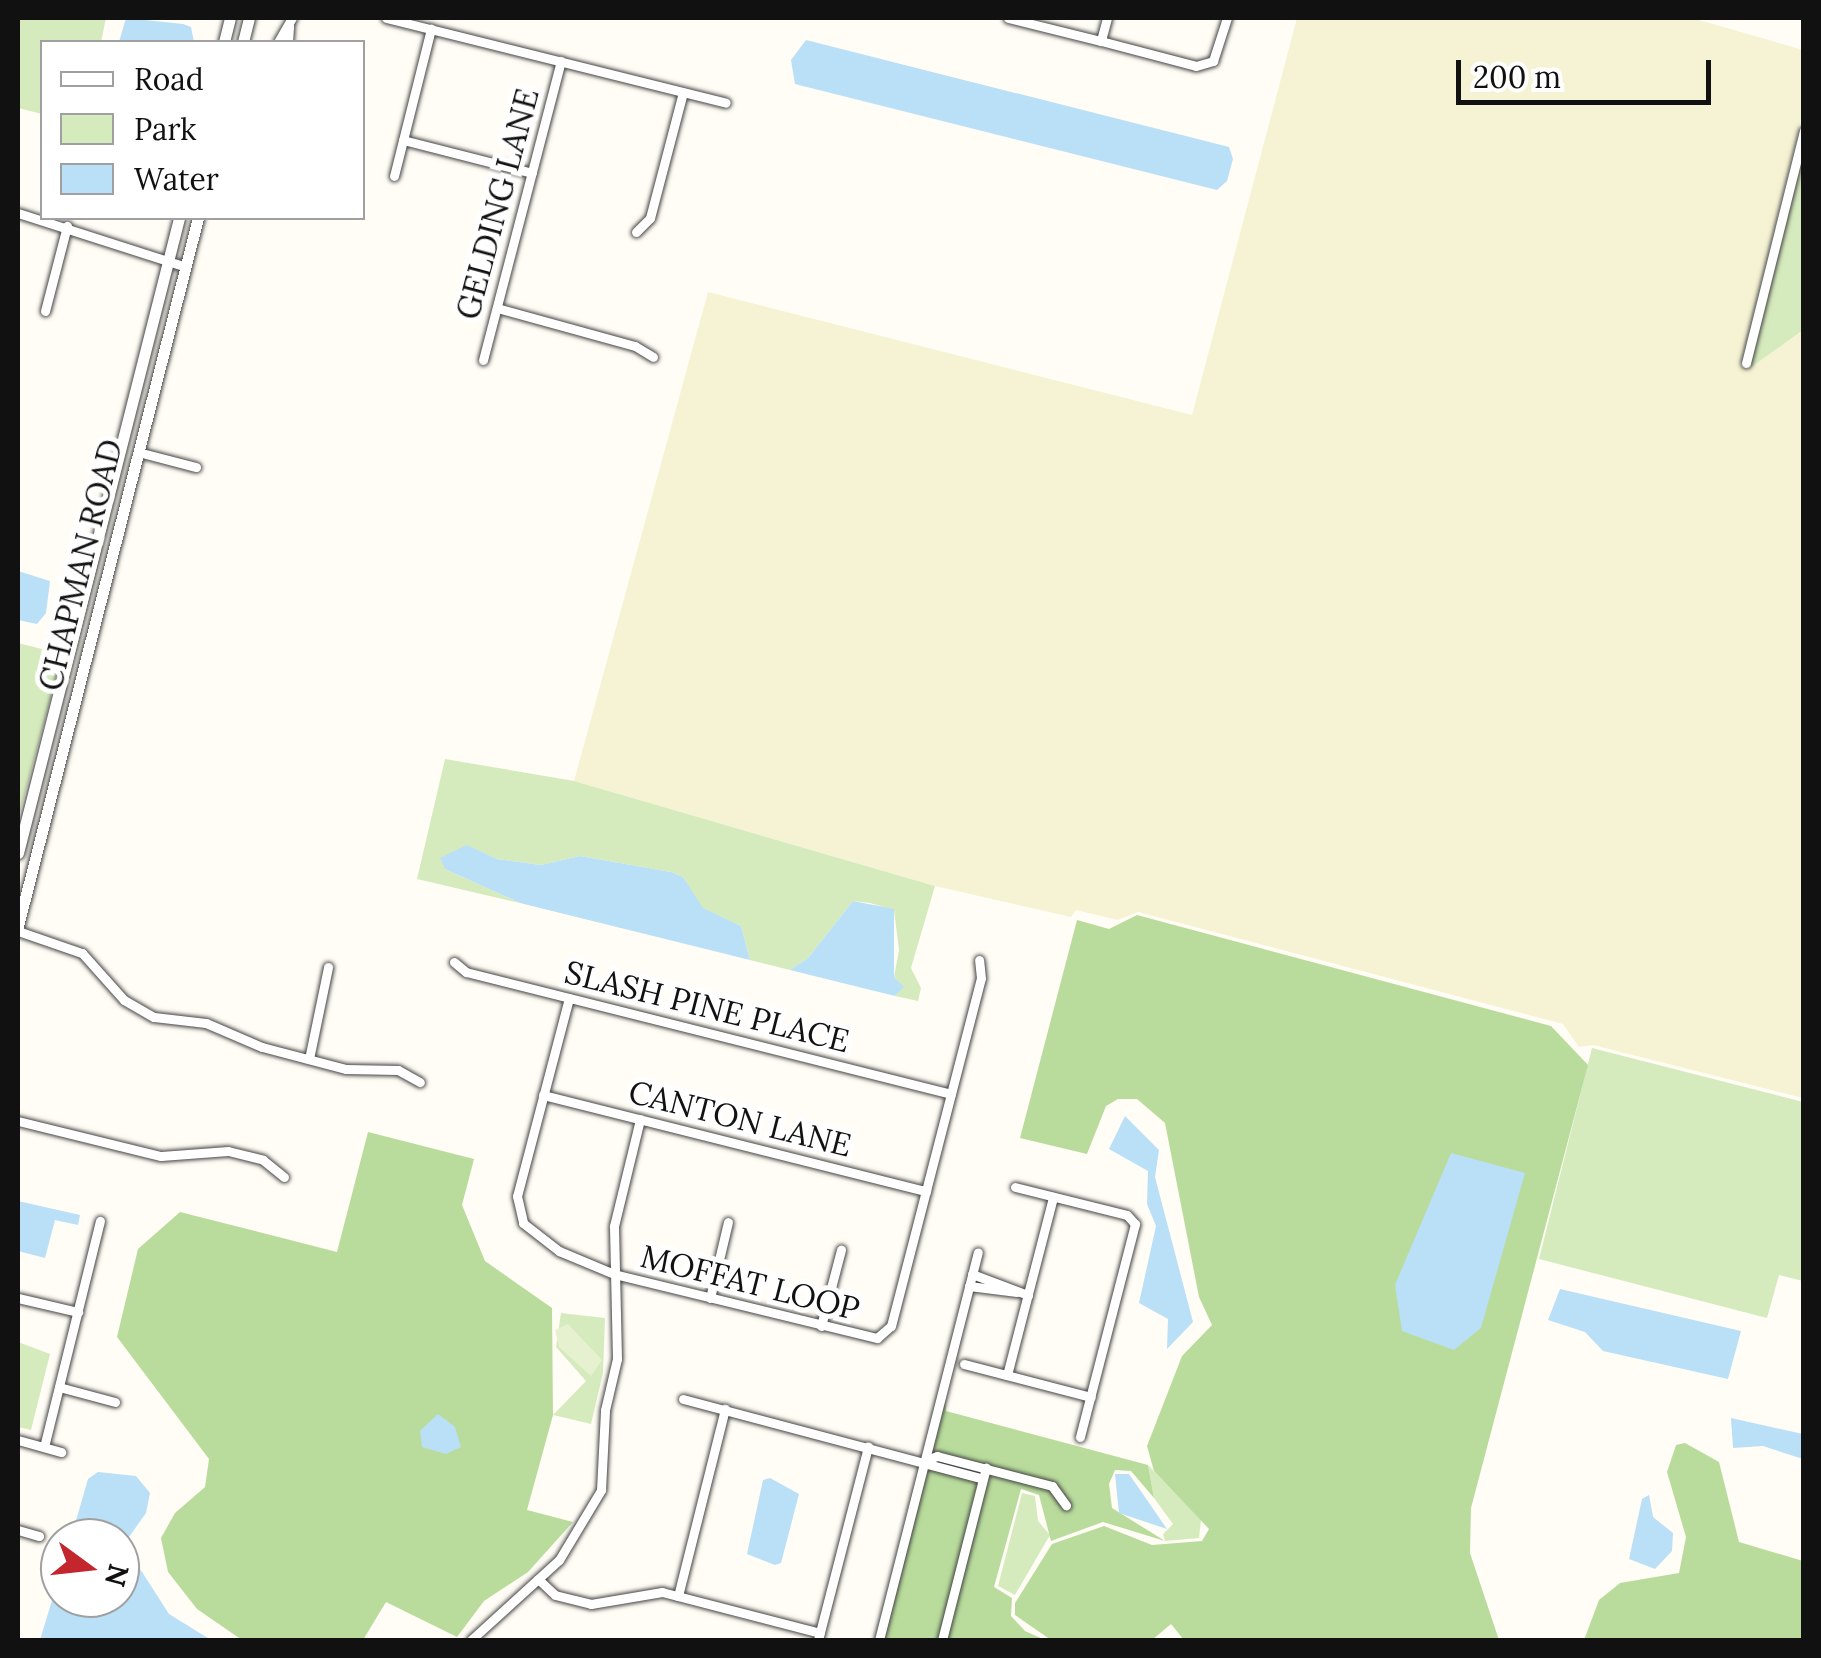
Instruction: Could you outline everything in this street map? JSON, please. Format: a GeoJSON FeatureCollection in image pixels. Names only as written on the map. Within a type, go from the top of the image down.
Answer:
{"type":"FeatureCollection","features":[{"type":"Feature","properties":{"kind":"street"},"geometry":{"type":"LineString","coordinates":[[386,18],[726,103]]}},
{"type":"Feature","properties":{"kind":"street"},"geometry":{"type":"LineString","coordinates":[[1008,18],[1205,65],[1218,52],[1227,18]]}},
{"type":"Feature","properties":{"kind":"street"},"geometry":{"type":"LineString","coordinates":[[1101,41],[1107,18]]}},
{"type":"Feature","properties":{"kind":"street"},"geometry":{"type":"LineString","coordinates":[[394,176],[430,29]]}},
{"type":"Feature","properties":{"kind":"street","name":"GELDING LANE"},"geometry":{"type":"LineString","coordinates":[[483,360],[562,61]]}},
{"type":"Feature","properties":{"kind":"street"},"geometry":{"type":"LineString","coordinates":[[636,232],[650,218],[683,92]]}},
{"type":"Feature","properties":{"kind":"street"},"geometry":{"type":"LineString","coordinates":[[1746,363],[1804,131]]}},
{"type":"Feature","properties":{"kind":"street"},"geometry":{"type":"LineString","coordinates":[[403,140],[532,174]]}},
{"type":"Feature","properties":{"kind":"street"},"geometry":{"type":"LineString","coordinates":[[44,220],[186,267]]}},
{"type":"Feature","properties":{"kind":"street","name":"CHAPMAN ROAD"},"geometry":{"type":"LineString","coordinates":[[18,852],[178,220]]}},
{"type":"Feature","properties":{"kind":"street","name":"CHAPMAN ROAD"},"geometry":{"type":"LineString","coordinates":[[18,928],[198,220]]}},
{"type":"Feature","properties":{"kind":"street"},"geometry":{"type":"LineString","coordinates":[[45,310],[67,226]]}},
{"type":"Feature","properties":{"kind":"street"},"geometry":{"type":"LineString","coordinates":[[498,308],[634,346],[653,357]]}},
{"type":"Feature","properties":{"kind":"street"},"geometry":{"type":"LineString","coordinates":[[138,452],[196,467]]}},
{"type":"Feature","properties":{"kind":"street"},"geometry":{"type":"LineString","coordinates":[[84,588],[103,592]]}},
{"type":"Feature","properties":{"kind":"street"},"geometry":{"type":"LineString","coordinates":[[18,928],[82,953],[139,1012],[206,1024],[246,1043],[346,1069],[398,1070],[420,1082]]}},
{"type":"Feature","properties":{"kind":"street","name":"MOFFAT LOOP"},"geometry":{"type":"LineString","coordinates":[[569,998],[516,1212],[559,1251],[614,1274],[870,1338],[886,1333],[981,978],[979,960]]}},
{"type":"Feature","properties":{"kind":"street","name":"SLASH PINE PLACE"},"geometry":{"type":"LineString","coordinates":[[454,962],[466,972],[952,1094]]}},
{"type":"Feature","properties":{"kind":"street"},"geometry":{"type":"LineString","coordinates":[[310,1059],[328,966]]}},
{"type":"Feature","properties":{"kind":"street","name":"CANTON LANE"},"geometry":{"type":"LineString","coordinates":[[543,1095],[926,1191]]}},
{"type":"Feature","properties":{"kind":"street"},"geometry":{"type":"LineString","coordinates":[[471,1640],[581,1533],[601,1490],[605,1410],[617,1359],[614,1226],[640,1120]]}},
{"type":"Feature","properties":{"kind":"street"},"geometry":{"type":"LineString","coordinates":[[18,1121],[161,1156],[228,1151],[264,1160],[284,1177]]}},
{"type":"Feature","properties":{"kind":"street"},"geometry":{"type":"LineString","coordinates":[[1015,1187],[1127,1215],[1135,1224],[1080,1437]]}},
{"type":"Feature","properties":{"kind":"street"},"geometry":{"type":"LineString","coordinates":[[1007,1375],[1022,1293],[1053,1197]]}},
{"type":"Feature","properties":{"kind":"street"},"geometry":{"type":"LineString","coordinates":[[44,1447],[100,1221]]}},
{"type":"Feature","properties":{"kind":"street"},"geometry":{"type":"LineString","coordinates":[[710,1298],[728,1222]]}},
{"type":"Feature","properties":{"kind":"street"},"geometry":{"type":"LineString","coordinates":[[822,1326],[842,1250]]}},
{"type":"Feature","properties":{"kind":"street"},"geometry":{"type":"LineString","coordinates":[[878,1640],[978,1252]]}},
{"type":"Feature","properties":{"kind":"street"},"geometry":{"type":"LineString","coordinates":[[972,1274],[999,1281],[1022,1293]]}},
{"type":"Feature","properties":{"kind":"street"},"geometry":{"type":"LineString","coordinates":[[996,1293],[999,1281]]}},
{"type":"Feature","properties":{"kind":"street"},"geometry":{"type":"LineString","coordinates":[[969,1286],[996,1293],[1022,1293]]}},
{"type":"Feature","properties":{"kind":"street"},"geometry":{"type":"LineString","coordinates":[[18,1298],[78,1312]]}},
{"type":"Feature","properties":{"kind":"street"},"geometry":{"type":"LineString","coordinates":[[964,1364],[1091,1397]]}},
{"type":"Feature","properties":{"kind":"street"},"geometry":{"type":"LineString","coordinates":[[59,1387],[116,1402]]}},
{"type":"Feature","properties":{"kind":"street"},"geometry":{"type":"LineString","coordinates":[[683,1398],[925,1460],[1052,1486],[1066,1506]]}},
{"type":"Feature","properties":{"kind":"street"},"geometry":{"type":"LineString","coordinates":[[678,1596],[726,1409]]}},
{"type":"Feature","properties":{"kind":"street"},"geometry":{"type":"LineString","coordinates":[[18,1440],[62,1452]]}},
{"type":"Feature","properties":{"kind":"street"},"geometry":{"type":"LineString","coordinates":[[538,1579],[555,1595],[591,1604],[651,1592],[678,1596],[819,1637],[868,1446]]}},
{"type":"Feature","properties":{"kind":"street"},"geometry":{"type":"LineString","coordinates":[[942,1640],[984,1474]]}},
{"type":"Feature","properties":{"kind":"street"},"geometry":{"type":"LineString","coordinates":[[18,1530],[39,1536]]}},
{"type":"Feature","properties":{"kind":"shaded area"},"geometry":{"type":"Polygon","coordinates":[[[1297,18],[1692,18],[1803,50],[1803,111],[1740,366],[1749,368],[1803,330],[1803,1098],[1593,1045],[1579,1047],[1563,1024],[1138,912],[1118,920],[1076,910],[1071,917],[935,886],[574,781],[708,292],[1192,415],[1297,18]]]}},
{"type":"Feature","properties":{"kind":"green space"},"geometry":{"type":"Polygon","coordinates":[[[18,18],[106,18],[101,40],[40,40],[40,114],[18,108],[18,18]]]}},
{"type":"Feature","properties":{"kind":"green space"},"geometry":{"type":"Polygon","coordinates":[[[1803,152],[1803,330],[1750,368],[1803,152]]]}},
{"type":"Feature","properties":{"kind":"green space"},"geometry":{"type":"Polygon","coordinates":[[[18,643],[62,654],[18,820],[18,643]]]}},
{"type":"Feature","properties":{"kind":"green space"},"geometry":{"type":"Polygon","coordinates":[[[445,759],[574,781],[935,886],[911,968],[921,988],[918,1001],[895,996],[903,987],[894,977],[899,950],[894,910],[870,903],[853,901],[808,958],[790,970],[750,960],[741,926],[702,908],[683,877],[671,872],[580,856],[541,865],[497,859],[467,846],[445,869],[520,903],[417,879],[445,759]]]}},
{"type":"Feature","properties":{"kind":"green space"},"geometry":{"type":"Polygon","coordinates":[[[1137,915],[1551,1026],[1588,1065],[1471,1508],[1470,1553],[1499,1640],[1184,1640],[1171,1624],[1152,1640],[1051,1640],[1015,1615],[1015,1603],[1052,1544],[1104,1526],[1152,1545],[1202,1541],[1209,1529],[1154,1471],[1147,1446],[1182,1356],[1212,1325],[1199,1297],[1165,1123],[1137,1099],[1118,1099],[1106,1106],[1087,1154],[1020,1138],[1077,920],[1109,929],[1137,915]]]}},
{"type":"Feature","properties":{"kind":"green space"},"geometry":{"type":"Polygon","coordinates":[[[1592,1048],[1803,1102],[1803,1281],[1779,1275],[1767,1318],[1539,1259],[1592,1048]]]}},
{"type":"Feature","properties":{"kind":"green space"},"geometry":{"type":"Polygon","coordinates":[[[368,1132],[474,1159],[462,1205],[485,1261],[552,1308],[553,1415],[527,1510],[573,1522],[528,1572],[484,1601],[457,1637],[386,1602],[363,1640],[242,1640],[197,1609],[168,1572],[161,1538],[175,1513],[205,1487],[209,1459],[117,1337],[138,1249],[180,1212],[337,1252],[368,1132]]]}},
{"type":"Feature","properties":{"kind":"green space"},"geometry":{"type":"Polygon","coordinates":[[[561,1313],[605,1318],[603,1373],[591,1424],[553,1415],[586,1381],[556,1347],[561,1313]]]}},
{"type":"Feature","properties":{"kind":"green space"},"geometry":{"type":"Polygon","coordinates":[[[568,1324],[602,1360],[591,1376],[559,1347],[555,1330],[568,1324]]]}},
{"type":"Feature","properties":{"kind":"green space"},"geometry":{"type":"Polygon","coordinates":[[[18,1342],[50,1354],[31,1430],[18,1427],[18,1342]]]}},
{"type":"Feature","properties":{"kind":"green space"},"geometry":{"type":"Polygon","coordinates":[[[945,1398],[946,1411],[1148,1465],[1154,1498],[1131,1471],[1115,1470],[1109,1484],[1112,1508],[1165,1541],[1103,1522],[1051,1541],[1039,1495],[1021,1489],[994,1587],[1012,1598],[1011,1616],[1025,1631],[1045,1640],[884,1640],[928,1468],[957,1476],[962,1458],[932,1453],[945,1398]]]}},
{"type":"Feature","properties":{"kind":"green space"},"geometry":{"type":"Polygon","coordinates":[[[1685,1443],[1719,1462],[1739,1542],[1803,1561],[1803,1640],[1584,1640],[1599,1600],[1620,1583],[1679,1573],[1686,1537],[1667,1472],[1676,1445],[1685,1443]]]}},
{"type":"Feature","properties":{"kind":"green space"},"geometry":{"type":"Polygon","coordinates":[[[1148,1465],[1201,1520],[1199,1538],[1165,1541],[1163,1534],[1173,1524],[1154,1498],[1148,1465]]]}},
{"type":"Feature","properties":{"kind":"green space"},"geometry":{"type":"Polygon","coordinates":[[[1022,1493],[1035,1496],[1038,1521],[1050,1535],[1015,1595],[998,1586],[1022,1493]]]}},
{"type":"Feature","properties":{"kind":"water"},"geometry":{"type":"Polygon","coordinates":[[[126,18],[183,24],[191,27],[194,40],[120,40],[126,18]]]}},
{"type":"Feature","properties":{"kind":"water"},"geometry":{"type":"Polygon","coordinates":[[[806,40],[1229,147],[1233,159],[1227,181],[1217,190],[795,84],[791,60],[806,40]]]}},
{"type":"Feature","properties":{"kind":"water"},"geometry":{"type":"Polygon","coordinates":[[[18,571],[50,581],[46,613],[37,624],[18,620],[18,571]]]}},
{"type":"Feature","properties":{"kind":"water"},"geometry":{"type":"Polygon","coordinates":[[[467,845],[497,859],[541,865],[580,856],[671,872],[683,877],[703,908],[741,926],[750,960],[520,903],[445,869],[440,858],[467,845]]]}},
{"type":"Feature","properties":{"kind":"water"},"geometry":{"type":"Polygon","coordinates":[[[853,901],[894,909],[894,977],[904,987],[895,996],[790,970],[808,958],[853,901]]]}},
{"type":"Feature","properties":{"kind":"water"},"geometry":{"type":"Polygon","coordinates":[[[1125,1116],[1159,1150],[1155,1177],[1193,1322],[1167,1349],[1168,1319],[1139,1303],[1156,1226],[1147,1204],[1148,1171],[1109,1149],[1125,1116]]]}},
{"type":"Feature","properties":{"kind":"water"},"geometry":{"type":"Polygon","coordinates":[[[1451,1153],[1525,1173],[1481,1328],[1454,1350],[1402,1331],[1395,1285],[1451,1153]]]}},
{"type":"Feature","properties":{"kind":"water"},"geometry":{"type":"Polygon","coordinates":[[[18,1201],[80,1215],[78,1225],[55,1220],[45,1258],[18,1251],[18,1201]]]}},
{"type":"Feature","properties":{"kind":"water"},"geometry":{"type":"Polygon","coordinates":[[[1560,1289],[1741,1331],[1728,1379],[1603,1351],[1585,1332],[1548,1320],[1560,1289]]]}},
{"type":"Feature","properties":{"kind":"water"},"geometry":{"type":"Polygon","coordinates":[[[438,1414],[455,1427],[461,1447],[446,1454],[422,1447],[420,1431],[438,1414]]]}},
{"type":"Feature","properties":{"kind":"water"},"geometry":{"type":"Polygon","coordinates":[[[1731,1418],[1803,1434],[1803,1459],[1763,1446],[1733,1448],[1731,1418]]]}},
{"type":"Feature","properties":{"kind":"water"},"geometry":{"type":"Polygon","coordinates":[[[98,1472],[136,1476],[150,1493],[146,1513],[140,1521],[140,1518],[77,1518],[88,1479],[98,1472]]]}},
{"type":"Feature","properties":{"kind":"water"},"geometry":{"type":"Polygon","coordinates":[[[1115,1474],[1129,1474],[1167,1529],[1119,1513],[1115,1474]]]}},
{"type":"Feature","properties":{"kind":"water"},"geometry":{"type":"Polygon","coordinates":[[[770,1478],[799,1494],[781,1563],[775,1565],[747,1554],[763,1480],[770,1478]]]}},
{"type":"Feature","properties":{"kind":"water"},"geometry":{"type":"Polygon","coordinates":[[[1649,1495],[1653,1517],[1673,1533],[1672,1551],[1655,1569],[1629,1559],[1642,1499],[1649,1495]]]}},
{"type":"Feature","properties":{"kind":"water"},"geometry":{"type":"Polygon","coordinates":[[[140,1569],[169,1614],[211,1640],[40,1640],[47,1618],[140,1618],[140,1569]]]}}]}
